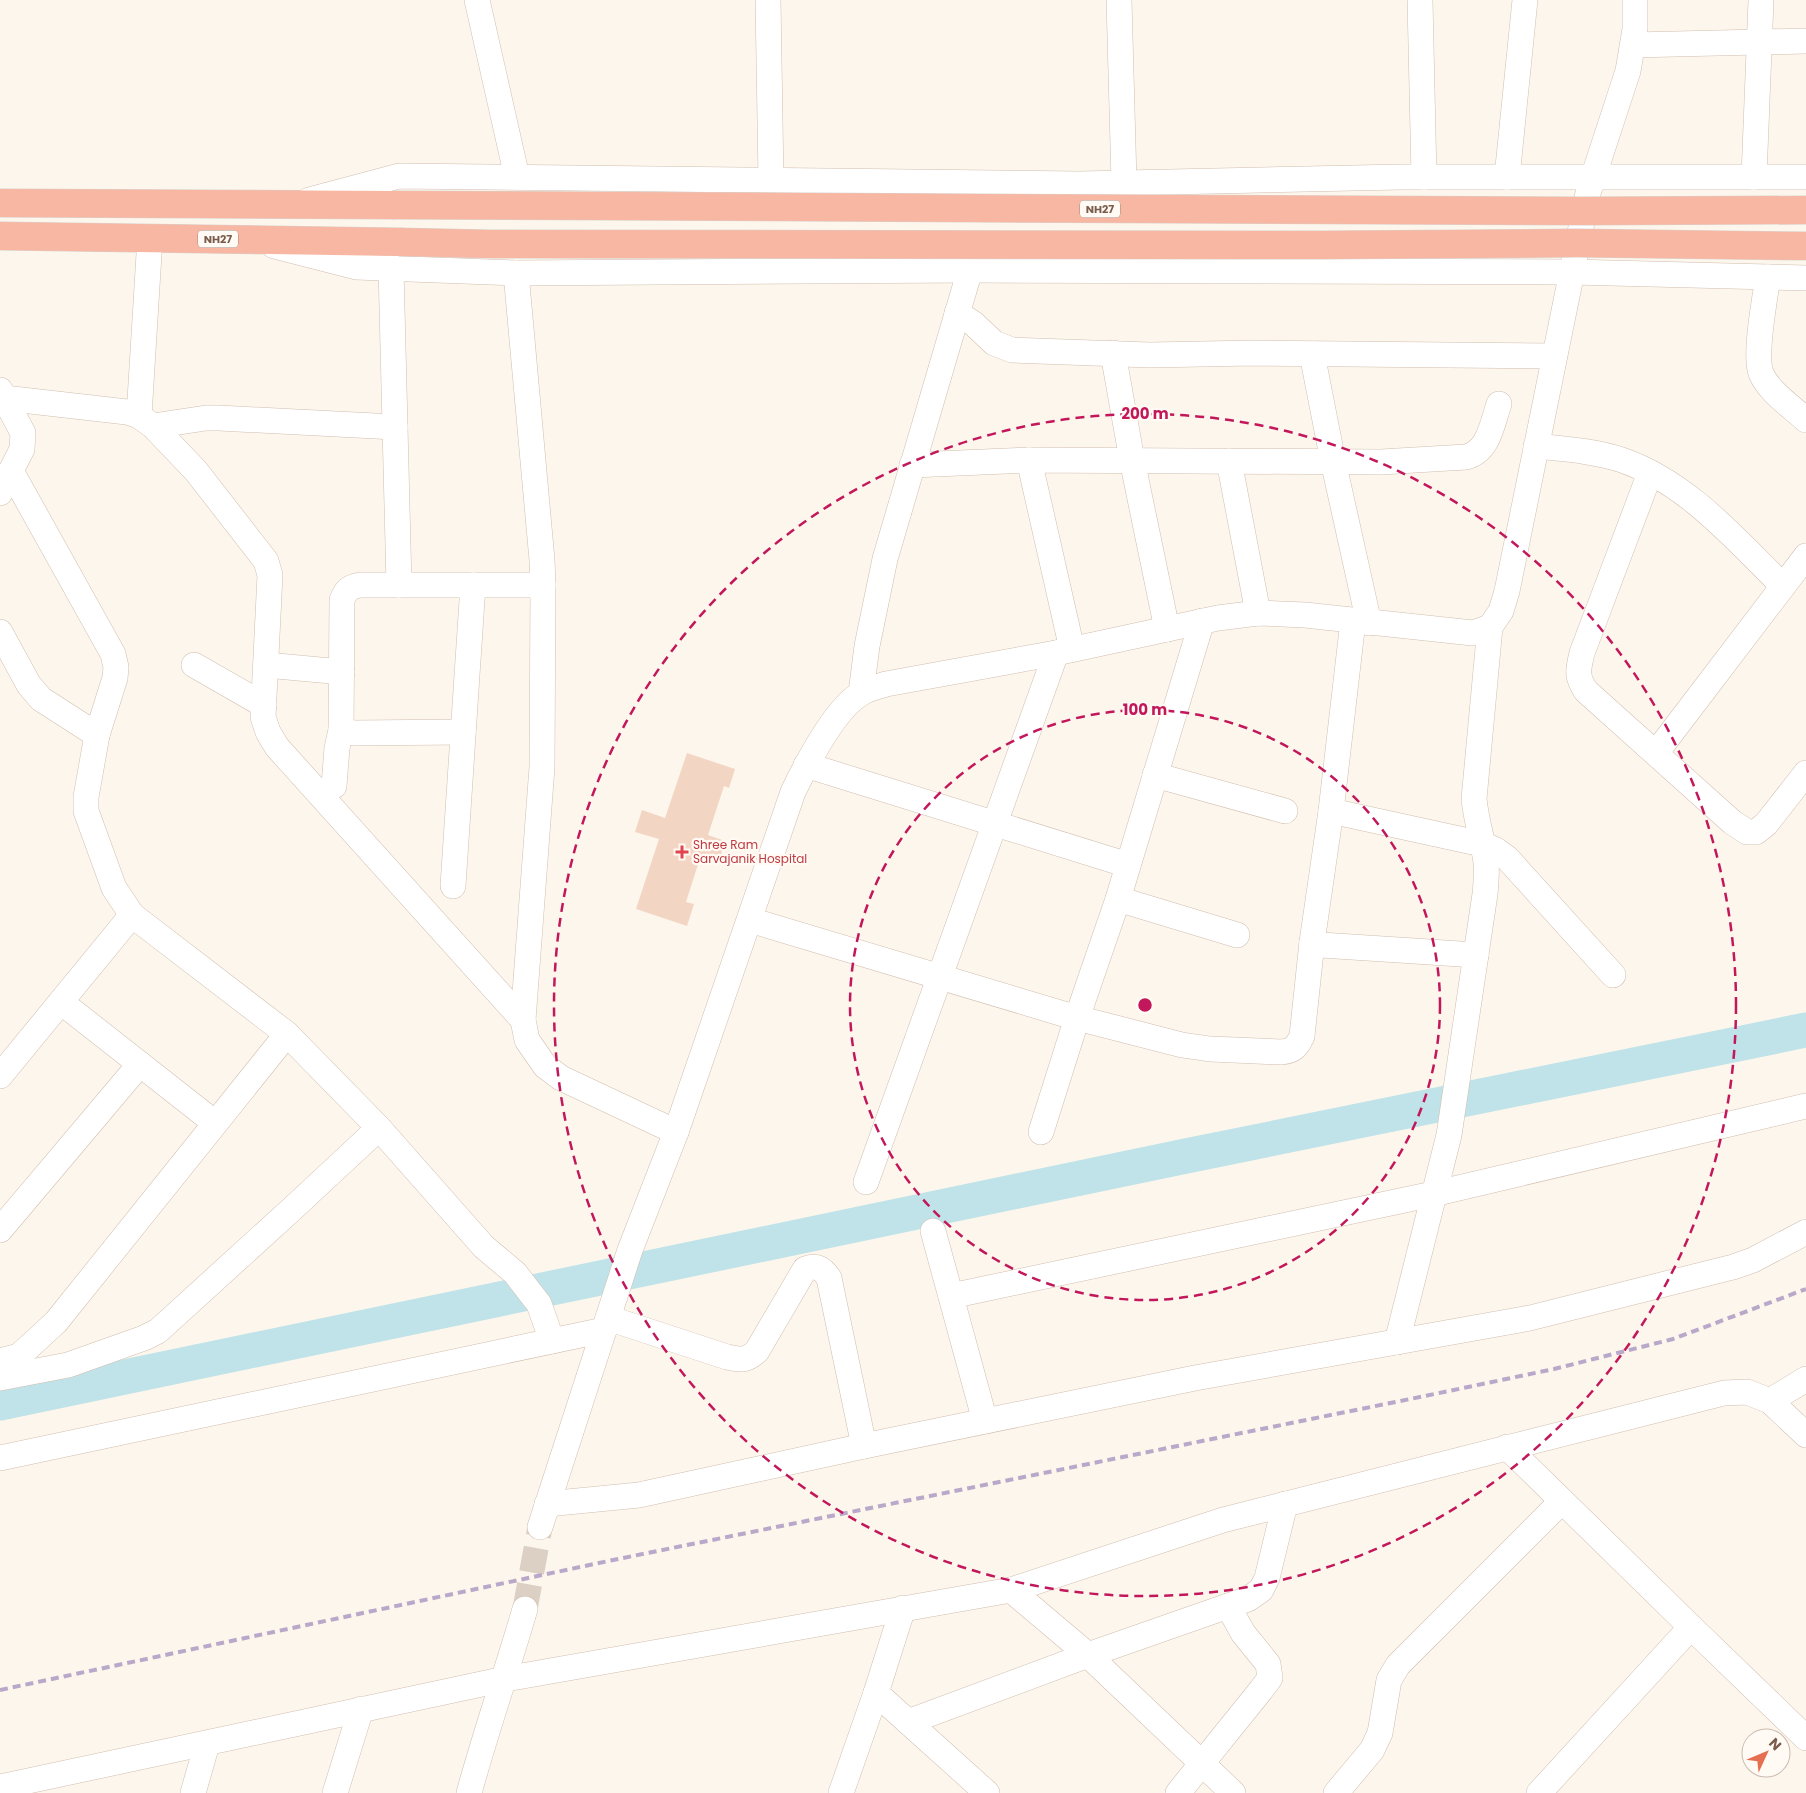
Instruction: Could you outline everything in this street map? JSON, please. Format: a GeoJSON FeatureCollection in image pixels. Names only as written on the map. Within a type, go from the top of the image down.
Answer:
{"type":"FeatureCollection","features":[{"type":"Feature","properties":{"kind":"highway","name":"NH27"},"geometry":{"type":"LineString","coordinates":[[0,202],[1584,211],[1806,210]]}},
{"type":"Feature","properties":{"kind":"highway","name":"NH27"},"geometry":{"type":"LineString","coordinates":[[0,236],[540,244],[1324,245],[1577,243],[1806,246]]}},
{"type":"Feature","properties":{"kind":"street"},"geometry":{"type":"LineString","coordinates":[[477,0],[517,177]]}},
{"type":"Feature","properties":{"kind":"street"},"geometry":{"type":"LineString","coordinates":[[768,0],[771,180]]}},
{"type":"Feature","properties":{"kind":"street"},"geometry":{"type":"LineString","coordinates":[[1119,0],[1124,182]]}},
{"type":"Feature","properties":{"kind":"street"},"geometry":{"type":"LineString","coordinates":[[1420,0],[1424,177]]}},
{"type":"Feature","properties":{"kind":"street"},"geometry":{"type":"LineString","coordinates":[[1507,177],[1526,0]]}},
{"type":"Feature","properties":{"kind":"street"},"geometry":{"type":"LineString","coordinates":[[1397,1342],[1451,1121],[1487,877],[1474,799],[1490,627],[1501,611],[1506,591],[1588,193],[1628,71],[1633,45],[1636,0]]}},
{"type":"Feature","properties":{"kind":"street"},"geometry":{"type":"LineString","coordinates":[[1754,177],[1761,0]]}},
{"type":"Feature","properties":{"kind":"street"},"geometry":{"type":"LineString","coordinates":[[1633,45],[1806,41]]}},
{"type":"Feature","properties":{"kind":"street"},"geometry":{"type":"LineString","coordinates":[[290,205],[399,176],[1079,184],[1424,177],[1806,178]]}},
{"type":"Feature","properties":{"kind":"street"},"geometry":{"type":"LineString","coordinates":[[146,421],[150,238]]}},
{"type":"Feature","properties":{"kind":"street"},"geometry":{"type":"LineString","coordinates":[[248,239],[356,267],[516,273],[970,270],[1571,272],[1806,278]]}},
{"type":"Feature","properties":{"kind":"street"},"geometry":{"type":"LineString","coordinates":[[391,268],[400,585]]}},
{"type":"Feature","properties":{"kind":"street"},"geometry":{"type":"LineString","coordinates":[[861,693],[867,646],[885,559],[970,270]]}},
{"type":"Feature","properties":{"kind":"street"},"geometry":{"type":"LineString","coordinates":[[516,273],[543,585],[542,767],[523,1020],[527,1040],[545,1066],[561,1078],[676,1132]]}},
{"type":"Feature","properties":{"kind":"street"},"geometry":{"type":"LineString","coordinates":[[1768,277],[1758,356],[1761,373],[1774,392],[1806,420]]}},
{"type":"Feature","properties":{"kind":"street"},"geometry":{"type":"LineString","coordinates":[[957,313],[974,324],[994,343],[1012,350],[1150,355],[1554,356]]}},
{"type":"Feature","properties":{"kind":"street"},"geometry":{"type":"LineString","coordinates":[[1113,353],[1132,460],[1167,629]]}},
{"type":"Feature","properties":{"kind":"street"},"geometry":{"type":"LineString","coordinates":[[750,920],[1077,1018],[1182,1044],[1210,1049],[1281,1052],[1291,1051],[1298,1046],[1302,1036],[1312,942],[1361,622],[1312,354]]}},
{"type":"Feature","properties":{"kind":"street"},"geometry":{"type":"LineString","coordinates":[[2,394],[127,412],[146,421],[196,471],[266,561],[270,575],[263,717],[268,732],[278,747],[523,1020]]}},
{"type":"Feature","properties":{"kind":"street"},"geometry":{"type":"LineString","coordinates":[[0,493],[22,449],[23,433],[2,394]]}},
{"type":"Feature","properties":{"kind":"street"},"geometry":{"type":"LineString","coordinates":[[912,465],[1029,460],[1381,462],[1472,456],[1479,451],[1486,440],[1499,404]]}},
{"type":"Feature","properties":{"kind":"street"},"geometry":{"type":"LineString","coordinates":[[146,421],[219,418],[395,427]]}},
{"type":"Feature","properties":{"kind":"street"},"geometry":{"type":"LineString","coordinates":[[1536,446],[1587,452],[1622,460],[1650,473],[1697,502],[1783,586]]}},
{"type":"Feature","properties":{"kind":"street"},"geometry":{"type":"LineString","coordinates":[[866,1182],[994,824],[1064,651],[1029,460]]}},
{"type":"Feature","properties":{"kind":"street"},"geometry":{"type":"LineString","coordinates":[[1229,461],[1258,614]]}},
{"type":"Feature","properties":{"kind":"street"},"geometry":{"type":"LineString","coordinates":[[11,471],[112,654],[116,668],[115,678],[97,735],[86,797],[86,811],[114,888],[132,915],[287,1034],[379,1128],[484,1247],[514,1273],[539,1304],[552,1341]]}},
{"type":"Feature","properties":{"kind":"street"},"geometry":{"type":"LineString","coordinates":[[1650,473],[1582,653],[1577,672],[1580,682],[1586,691],[1732,822],[1747,832],[1756,832],[1766,824],[1806,773]]}},
{"type":"Feature","properties":{"kind":"street"},"geometry":{"type":"LineString","coordinates":[[1656,753],[1806,556]]}},
{"type":"Feature","properties":{"kind":"street"},"geometry":{"type":"LineString","coordinates":[[334,786],[337,748],[341,730],[342,600],[345,591],[360,585],[543,585]]}},
{"type":"Feature","properties":{"kind":"street"},"geometry":{"type":"LineString","coordinates":[[453,886],[473,585]]}},
{"type":"Feature","properties":{"kind":"street"},"geometry":{"type":"LineString","coordinates":[[1490,627],[1473,632],[1297,614],[1258,614],[1202,621],[1064,651],[886,684],[861,693],[842,709],[806,765],[794,792],[676,1132],[630,1250],[544,1516],[864,1446],[1195,1378],[1567,1310],[1733,1267],[1754,1260],[1806,1232]]}},
{"type":"Feature","properties":{"kind":"street"},"geometry":{"type":"LineString","coordinates":[[1041,1132],[1077,1018],[1118,899],[1202,621]]}},
{"type":"Feature","properties":{"kind":"street"},"geometry":{"type":"LineString","coordinates":[[0,632],[29,685],[41,699],[97,735]]}},
{"type":"Feature","properties":{"kind":"street"},"geometry":{"type":"LineString","coordinates":[[194,665],[264,705]]}},
{"type":"Feature","properties":{"kind":"street"},"geometry":{"type":"LineString","coordinates":[[266,665],[342,672]]}},
{"type":"Feature","properties":{"kind":"street"},"geometry":{"type":"LineString","coordinates":[[341,730],[354,733],[463,732]]}},
{"type":"Feature","properties":{"kind":"street"},"geometry":{"type":"LineString","coordinates":[[806,765],[1128,865]]}},
{"type":"Feature","properties":{"kind":"street"},"geometry":{"type":"LineString","coordinates":[[1155,775],[1285,811]]}},
{"type":"Feature","properties":{"kind":"street"},"geometry":{"type":"LineString","coordinates":[[1331,812],[1482,844],[1496,850],[1507,858],[1613,975]]}},
{"type":"Feature","properties":{"kind":"street"},"geometry":{"type":"LineString","coordinates":[[1118,899],[1236,935]]}},
{"type":"Feature","properties":{"kind":"street"},"geometry":{"type":"LineString","coordinates":[[0,1076],[132,915]]}},
{"type":"Feature","properties":{"kind":"street"},"geometry":{"type":"LineString","coordinates":[[1312,942],[1321,945],[1476,955]]}},
{"type":"Feature","properties":{"kind":"street"},"geometry":{"type":"LineString","coordinates":[[61,1002],[215,1123]]}},
{"type":"Feature","properties":{"kind":"street"},"geometry":{"type":"LineString","coordinates":[[0,1361],[19,1356],[56,1322],[287,1034]]}},
{"type":"Feature","properties":{"kind":"street"},"geometry":{"type":"LineString","coordinates":[[0,1230],[140,1064]]}},
{"type":"Feature","properties":{"kind":"street"},"geometry":{"type":"LineString","coordinates":[[951,1296],[1433,1194],[1806,1106]]}},
{"type":"Feature","properties":{"kind":"street"},"geometry":{"type":"LineString","coordinates":[[0,1378],[68,1365],[144,1338],[158,1331],[379,1128]]}},
{"type":"Feature","properties":{"kind":"street"},"geometry":{"type":"LineString","coordinates":[[933,1231],[985,1421]]}},
{"type":"Feature","properties":{"kind":"street"},"geometry":{"type":"LineString","coordinates":[[0,1458],[552,1341],[606,1324],[727,1357],[750,1358],[758,1351],[805,1269],[814,1266],[823,1269],[829,1278],[864,1446]]}},
{"type":"Feature","properties":{"kind":"street"},"geometry":{"type":"LineString","coordinates":[[1770,1401],[1806,1379]]}},
{"type":"Feature","properties":{"kind":"street"},"geometry":{"type":"LineString","coordinates":[[1,1789],[505,1679],[1011,1590],[1223,1520],[1724,1393],[1747,1392],[1770,1401],[1806,1435]]}},
{"type":"Feature","properties":{"kind":"street"},"geometry":{"type":"LineString","coordinates":[[1507,1448],[1691,1627],[1804,1731]]}},
{"type":"Feature","properties":{"kind":"street"},"geometry":{"type":"LineString","coordinates":[[1336,1793],[1372,1750],[1380,1733],[1390,1680],[1398,1665],[1562,1501]]}},
{"type":"Feature","properties":{"kind":"street"},"geometry":{"type":"LineString","coordinates":[[908,1722],[1088,1655],[1248,1599],[1261,1590],[1267,1578],[1285,1504]]}},
{"type":"Feature","properties":{"kind":"street"},"geometry":{"type":"LineString","coordinates":[[1011,1590],[1088,1655],[1233,1793]]}},
{"type":"Feature","properties":{"kind":"street"},"geometry":{"type":"LineString","coordinates":[[1178,1793],[1270,1678],[1268,1664],[1243,1633],[1228,1606]]}},
{"type":"Feature","properties":{"kind":"street"},"geometry":{"type":"LineString","coordinates":[[841,1793],[903,1608]]}},
{"type":"Feature","properties":{"kind":"street"},"geometry":{"type":"LineString","coordinates":[[469,1793],[525,1609]]}},
{"type":"Feature","properties":{"kind":"street"},"geometry":{"type":"LineString","coordinates":[[1539,1793],[1691,1627]]}},
{"type":"Feature","properties":{"kind":"street"},"geometry":{"type":"LineString","coordinates":[[876,1693],[987,1793]]}},
{"type":"Feature","properties":{"kind":"street"},"geometry":{"type":"LineString","coordinates":[[335,1793],[361,1709]]}},
{"type":"Feature","properties":{"kind":"street"},"geometry":{"type":"LineString","coordinates":[[193,1793],[208,1744]]}},
{"type":"Feature","properties":{"kind":"building"},"geometry":{"type":"Polygon","coordinates":[[[687,753],[735,769],[729,788],[724,786],[708,835],[725,841],[718,864],[700,858],[686,902],[694,904],[687,926],[636,909],[659,839],[635,832],[642,810],[665,818],[687,753]]]}},
{"type":"Feature","properties":{"kind":"waterway"},"geometry":{"type":"LineString","coordinates":[[0,1403],[1186,1156],[1806,1030]]}},
{"type":"Feature","properties":{"kind":"tunnel"},"geometry":{"type":"LineString","coordinates":[[525,1609],[540,1527]]}},
{"type":"Feature","properties":{"kind":"railway"},"geometry":{"type":"LineString","coordinates":[[0,1690],[613,1560],[1554,1369],[1673,1339],[1806,1289]]}},
{"type":"Feature","properties":{"kind":"place","name":"Shree Ram Sarvajanik Hospital"},"geometry":{"type":"Point","coordinates":[682,852]}}]}
